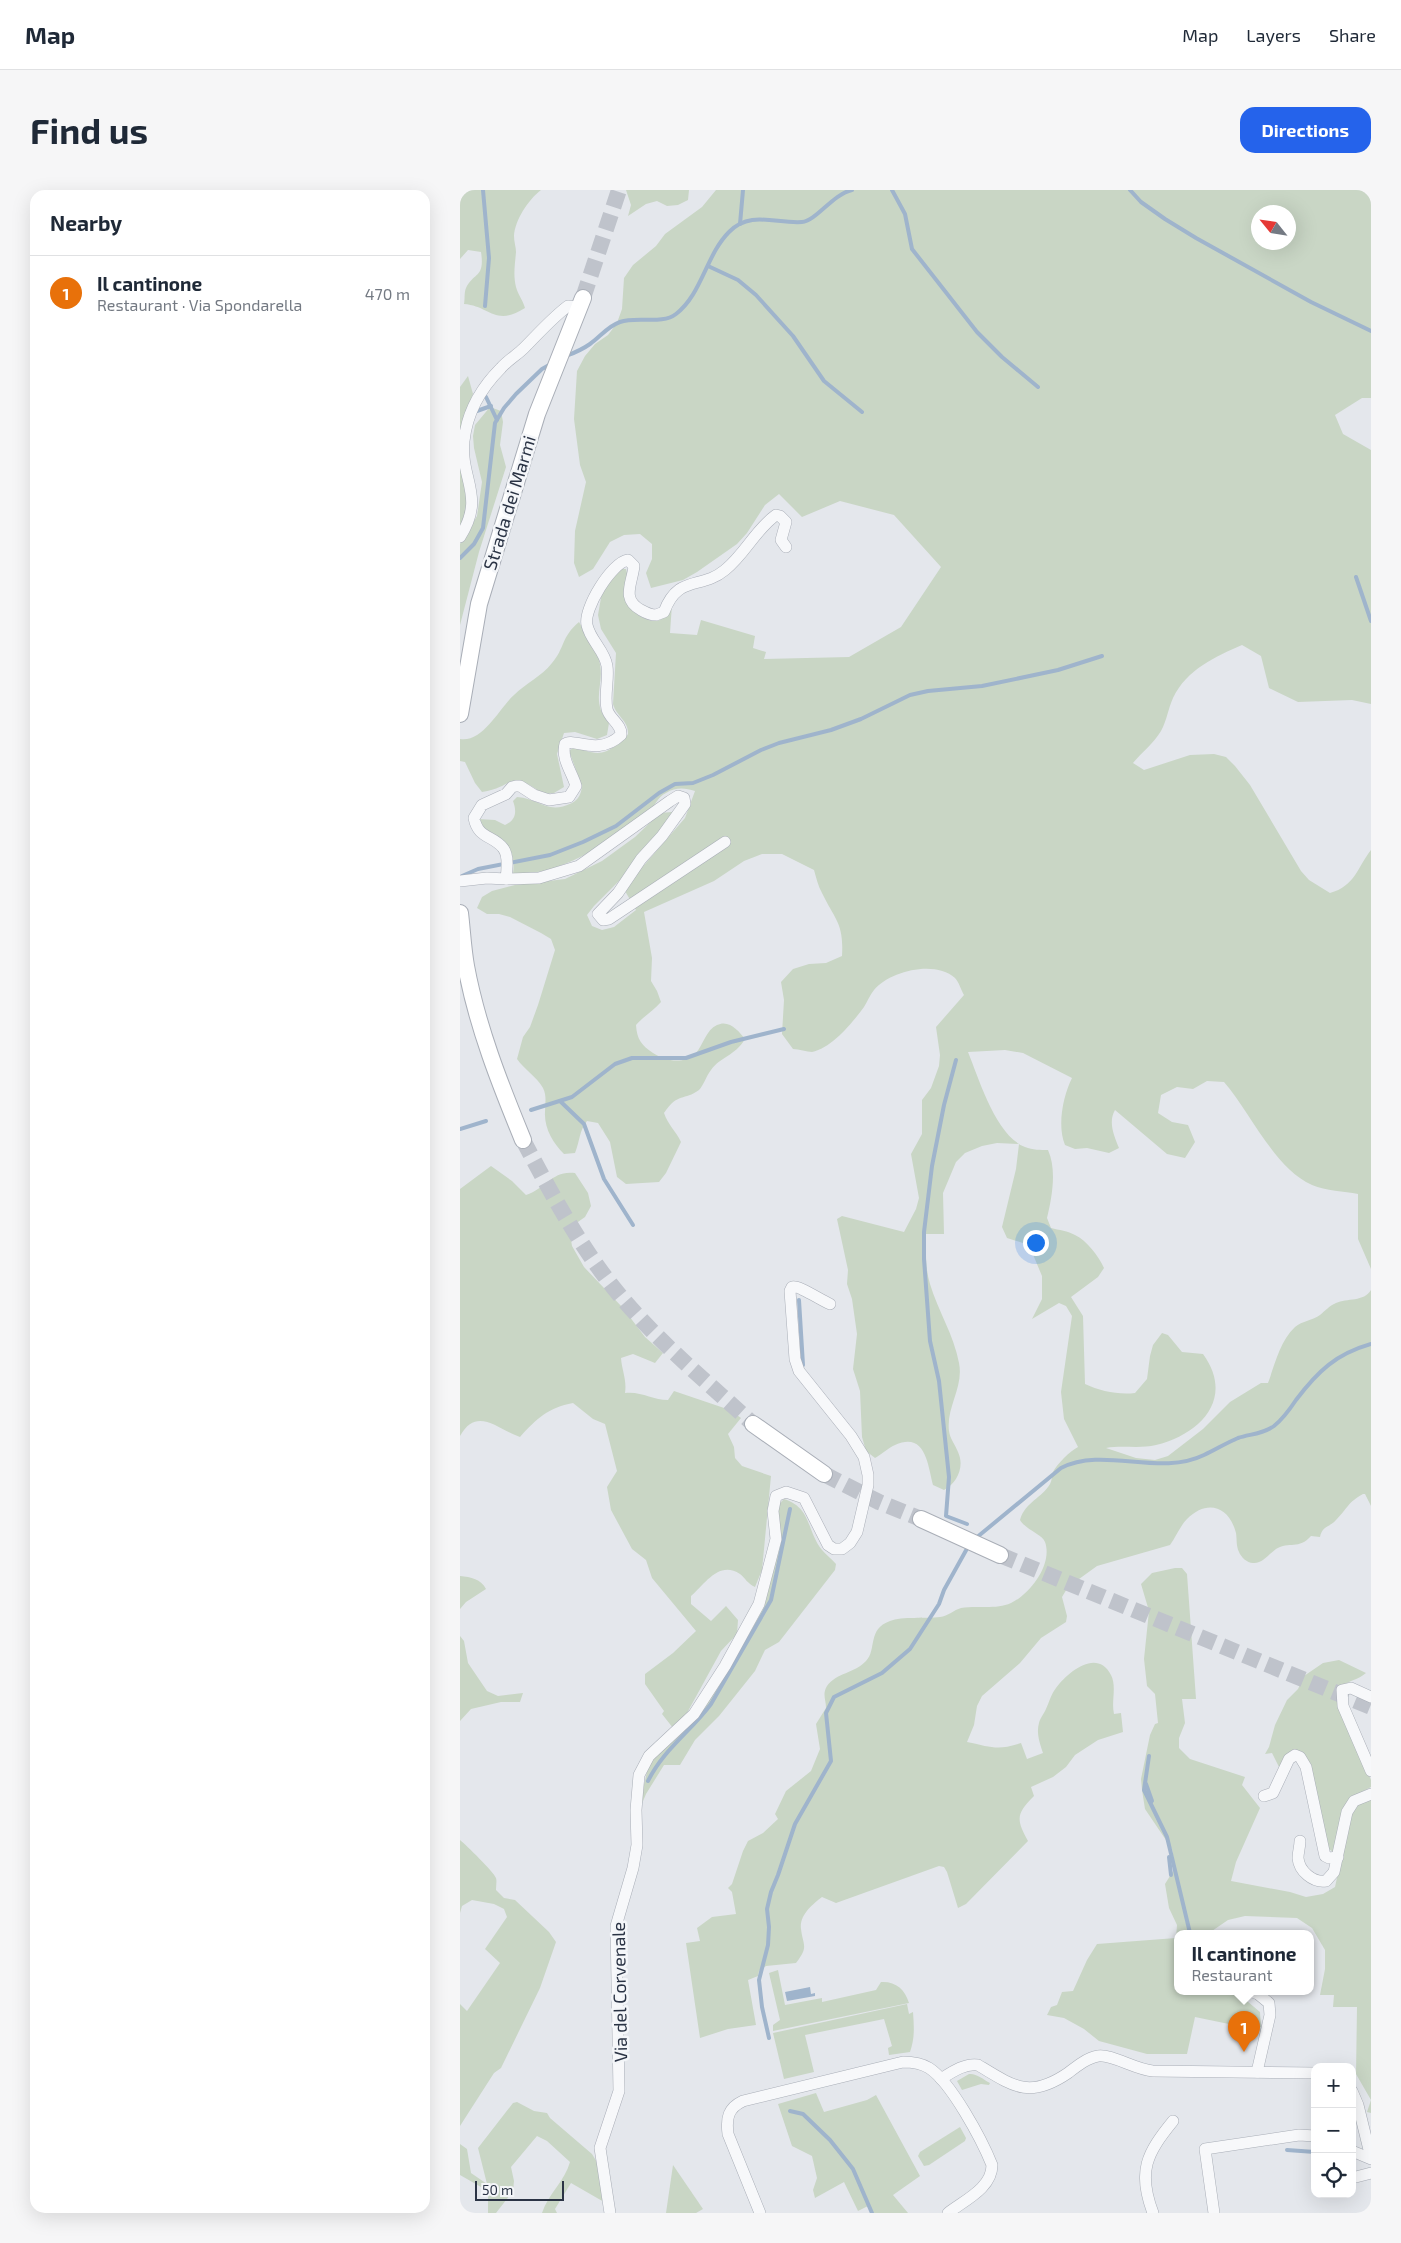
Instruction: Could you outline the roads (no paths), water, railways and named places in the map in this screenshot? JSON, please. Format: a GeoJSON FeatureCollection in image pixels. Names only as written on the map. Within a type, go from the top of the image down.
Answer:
{"type":"FeatureCollection","features":[{"type":"Feature","properties":{"kind":"main road","name":"Strada dei Marmi"},"geometry":{"type":"LineString","coordinates":[[460,714],[479,604],[537,414],[581,303]]}},
{"type":"Feature","properties":{"kind":"main road"},"geometry":{"type":"LineString","coordinates":[[460,914],[466,965],[478,1012],[499,1081],[523,1140]]}},
{"type":"Feature","properties":{"kind":"main road"},"geometry":{"type":"LineString","coordinates":[[753,1424],[824,1474]]}},
{"type":"Feature","properties":{"kind":"main road"},"geometry":{"type":"LineString","coordinates":[[921,1519],[1000,1555]]}},
{"type":"Feature","properties":{"kind":"street"},"geometry":{"type":"LineString","coordinates":[[460,537],[467,526],[473,500],[467,475],[464,442],[475,399],[502,367],[520,352],[560,312],[568,306],[581,303]]}},
{"type":"Feature","properties":{"kind":"street"},"geometry":{"type":"LineString","coordinates":[[506,874],[506,854],[503,848],[476,827],[474,818],[482,805],[506,794],[512,787],[516,786],[520,786],[534,795],[549,800],[568,797],[576,786],[568,767],[564,751],[565,744],[572,741],[597,747],[613,742],[622,735],[622,730],[607,709],[607,666],[588,630],[586,622],[589,609],[598,590],[620,563],[628,560],[634,566],[628,591],[632,603],[643,612],[656,616],[664,612],[668,601],[678,589],[724,571],[770,519],[776,515],[786,522],[781,540],[786,547]]}},
{"type":"Feature","properties":{"kind":"street"},"geometry":{"type":"LineString","coordinates":[[460,880],[487,878],[506,874],[540,878],[579,866],[670,800],[678,796],[684,798],[685,804],[662,836],[641,858],[618,893],[601,909],[598,914],[603,920],[609,919],[725,842]]}},
{"type":"Feature","properties":{"kind":"street","name":"Via del Corvenale"},"geometry":{"type":"LineString","coordinates":[[610,2213],[600,2148],[620,2092],[616,1926],[633,1868],[637,1845],[637,1791],[642,1767],[649,1756],[694,1714],[725,1666],[759,1604],[776,1538],[773,1511],[776,1496],[786,1492],[804,1498],[828,1545],[834,1549],[842,1549],[850,1543],[857,1532],[868,1485],[864,1457],[836,1416],[799,1371],[796,1359],[790,1290],[792,1286],[801,1287],[810,1295],[830,1304]]}},
{"type":"Feature","properties":{"kind":"street"},"geometry":{"type":"LineString","coordinates":[[1371,1696],[1351,1688],[1342,1690],[1343,1706],[1371,1771]]}},
{"type":"Feature","properties":{"kind":"street"},"geometry":{"type":"LineString","coordinates":[[1264,1796],[1273,1793],[1289,1759],[1295,1755],[1300,1757],[1306,1767],[1325,1856],[1329,1858],[1338,1857]]}},
{"type":"Feature","properties":{"kind":"street"},"geometry":{"type":"LineString","coordinates":[[1300,1841],[1299,1863],[1314,1880],[1322,1882],[1330,1878],[1338,1857],[1347,1812],[1351,1804],[1371,1794]]}},
{"type":"Feature","properties":{"kind":"street"},"geometry":{"type":"LineString","coordinates":[[1257,2072],[1270,2015],[1269,2004],[1259,1995]]}},
{"type":"Feature","properties":{"kind":"street"},"geometry":{"type":"LineString","coordinates":[[941,2079],[964,2066],[972,2064],[978,2065],[1012,2084],[1036,2088],[1048,2086],[1090,2059],[1099,2056],[1153,2072],[1311,2072]]}},
{"type":"Feature","properties":{"kind":"street"},"geometry":{"type":"LineString","coordinates":[[760,2213],[728,2134],[729,2113],[734,2106],[743,2101],[904,2062],[916,2062],[930,2069],[941,2079],[964,2113],[992,2164],[992,2172],[987,2184],[948,2213]]}},
{"type":"Feature","properties":{"kind":"street"},"geometry":{"type":"LineString","coordinates":[[1356,2100],[1367,2125],[1371,2159],[1356,2153]]}},
{"type":"Feature","properties":{"kind":"street"},"geometry":{"type":"LineString","coordinates":[[1153,2213],[1148,2201],[1146,2163],[1152,2147],[1173,2121]]}},
{"type":"Feature","properties":{"kind":"street"},"geometry":{"type":"LineString","coordinates":[[1214,2213],[1205,2149],[1299,2135],[1311,2136]]}},
{"type":"Feature","properties":{"kind":"street"},"geometry":{"type":"LineString","coordinates":[[1356,2177],[1371,2172]]}},
{"type":"Feature","properties":{"kind":"water"},"geometry":{"type":"Polygon","coordinates":[[[810,1987],[811,1994],[815,1993],[815,1996],[787,2001],[785,1992],[810,1987]]]}},
{"type":"Feature","properties":{"kind":"waterway"},"geometry":{"type":"LineString","coordinates":[[483,190],[489,258],[485,306]]}},
{"type":"Feature","properties":{"kind":"waterway"},"geometry":{"type":"LineString","coordinates":[[740,224],[743,190]]}},
{"type":"Feature","properties":{"kind":"waterway"},"geometry":{"type":"LineString","coordinates":[[566,356],[587,346],[620,322],[627,320],[657,320],[676,314],[692,296],[721,241],[737,225],[746,221],[764,219],[792,222],[807,221],[845,192],[852,190]]}},
{"type":"Feature","properties":{"kind":"waterway"},"geometry":{"type":"LineString","coordinates":[[892,190],[905,214],[912,249],[977,332],[1002,357],[1038,387]]}},
{"type":"Feature","properties":{"kind":"waterway"},"geometry":{"type":"LineString","coordinates":[[1130,190],[1141,202],[1196,238],[1311,302],[1371,331]]}},
{"type":"Feature","properties":{"kind":"waterway"},"geometry":{"type":"LineString","coordinates":[[708,266],[738,280],[756,295],[793,336],[824,381],[862,412]]}},
{"type":"Feature","properties":{"kind":"waterway"},"geometry":{"type":"LineString","coordinates":[[460,558],[474,544],[483,528],[495,423],[504,408],[516,394],[542,369],[551,364]]}},
{"type":"Feature","properties":{"kind":"waterway"},"geometry":{"type":"LineString","coordinates":[[486,397],[497,420]]}},
{"type":"Feature","properties":{"kind":"waterway"},"geometry":{"type":"LineString","coordinates":[[474,412],[491,406]]}},
{"type":"Feature","properties":{"kind":"waterway"},"geometry":{"type":"LineString","coordinates":[[1356,577],[1371,621]]}},
{"type":"Feature","properties":{"kind":"waterway"},"geometry":{"type":"LineString","coordinates":[[462,876],[478,869],[550,855],[583,842],[616,826],[659,793],[675,784],[693,783],[713,775],[761,750],[779,743],[831,730],[861,719],[910,695],[928,691],[982,686],[1058,670],[1102,656]]}},
{"type":"Feature","properties":{"kind":"waterway"},"geometry":{"type":"LineString","coordinates":[[531,1110],[572,1097],[615,1064],[632,1058],[686,1058],[731,1042],[784,1029]]}},
{"type":"Feature","properties":{"kind":"waterway"},"geometry":{"type":"LineString","coordinates":[[956,1060],[944,1105],[932,1166],[924,1232],[924,1259],[930,1341],[939,1381],[949,1477],[946,1516],[967,1524]]}},
{"type":"Feature","properties":{"kind":"waterway"},"geometry":{"type":"LineString","coordinates":[[560,1101],[584,1124],[604,1179],[633,1225]]}},
{"type":"Feature","properties":{"kind":"waterway"},"geometry":{"type":"LineString","coordinates":[[460,1129],[486,1121]]}},
{"type":"Feature","properties":{"kind":"waterway"},"geometry":{"type":"LineString","coordinates":[[799,1300],[803,1365]]}},
{"type":"Feature","properties":{"kind":"waterway"},"geometry":{"type":"LineString","coordinates":[[976,1538],[1061,1468],[1078,1462],[1095,1460],[1150,1463],[1187,1461],[1204,1455],[1238,1438],[1270,1429],[1283,1417],[1320,1372],[1338,1358],[1371,1344]]}},
{"type":"Feature","properties":{"kind":"waterway"},"geometry":{"type":"LineString","coordinates":[[648,1781],[669,1750],[711,1704],[771,1600],[790,1509]]}},
{"type":"Feature","properties":{"kind":"waterway"},"geometry":{"type":"LineString","coordinates":[[769,2038],[762,2007],[759,1980],[768,1945],[767,1909],[771,1892],[795,1824],[831,1761],[826,1713],[834,1697],[882,1673],[910,1649],[939,1604],[944,1590],[969,1545]]}},
{"type":"Feature","properties":{"kind":"waterway"},"geometry":{"type":"LineString","coordinates":[[1149,1756],[1144,1790],[1167,1837],[1189,1930]]}},
{"type":"Feature","properties":{"kind":"waterway"},"geometry":{"type":"LineString","coordinates":[[1146,1784],[1152,1801]]}},
{"type":"Feature","properties":{"kind":"waterway"},"geometry":{"type":"LineString","coordinates":[[1169,1857],[1171,1875]]}},
{"type":"Feature","properties":{"kind":"waterway"},"geometry":{"type":"LineString","coordinates":[[790,2111],[803,2114],[830,2140],[853,2169],[872,2213]]}},
{"type":"Feature","properties":{"kind":"waterway"},"geometry":{"type":"LineString","coordinates":[[1287,2150],[1311,2152]]}},
{"type":"Feature","properties":{"kind":"tunnel"},"geometry":{"type":"LineString","coordinates":[[583,298],[619,190]]}},
{"type":"Feature","properties":{"kind":"tunnel"},"geometry":{"type":"LineString","coordinates":[[523,1140],[578,1237],[617,1292],[665,1344],[753,1424]]}},
{"type":"Feature","properties":{"kind":"tunnel"},"geometry":{"type":"LineString","coordinates":[[824,1474],[879,1502],[921,1519]]}},
{"type":"Feature","properties":{"kind":"tunnel"},"geometry":{"type":"LineString","coordinates":[[1000,1555],[1371,1707]]}},
{"type":"Feature","properties":{"kind":"place","name":"Il cantinone"},"geometry":{"type":"Point","coordinates":[1244,2052]}}]}
